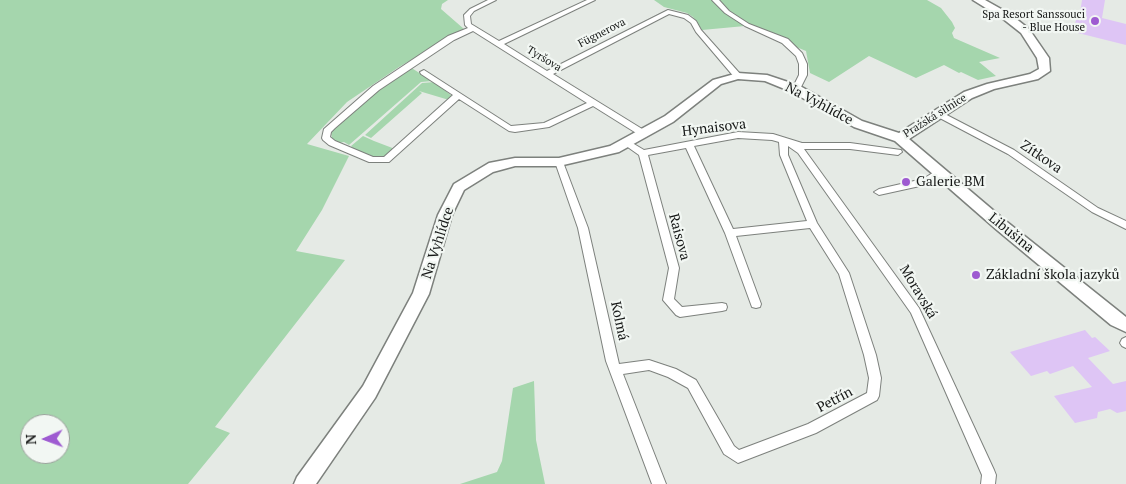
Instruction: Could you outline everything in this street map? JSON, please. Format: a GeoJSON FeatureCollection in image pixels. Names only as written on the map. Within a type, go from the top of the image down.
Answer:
{"type":"FeatureCollection","features":[{"type":"Feature","properties":{"kind":"street"},"geometry":{"type":"LineString","coordinates":[[474,28],[466,22],[466,16],[472,10],[494,0]]}},
{"type":"Feature","properties":{"kind":"street"},"geometry":{"type":"LineString","coordinates":[[498,44],[592,0]]}},
{"type":"Feature","properties":{"kind":"street"},"geometry":{"type":"LineString","coordinates":[[714,0],[727,12],[747,25],[785,41],[798,54],[804,64],[803,75],[796,90]]}},
{"type":"Feature","properties":{"kind":"street","name":"Pražská silnice"},"geometry":{"type":"LineString","coordinates":[[899,145],[914,132],[968,95],[992,86],[1034,77],[1044,71],[1046,65],[1043,58],[1025,31],[1006,16],[978,0]]}},
{"type":"Feature","properties":{"kind":"street","name":"Fügnerova"},"geometry":{"type":"LineString","coordinates":[[547,74],[668,12],[686,16],[694,22],[698,31],[738,76]]}},
{"type":"Feature","properties":{"kind":"street"},"geometry":{"type":"LineString","coordinates":[[458,95],[386,160],[372,160],[332,143],[326,138],[327,132],[332,126],[376,88],[450,38],[474,28]]}},
{"type":"Feature","properties":{"kind":"street","name":"Tyršova"},"geometry":{"type":"LineString","coordinates":[[474,28],[644,134]]}},
{"type":"Feature","properties":{"kind":"street"},"geometry":{"type":"LineString","coordinates":[[424,72],[509,128],[516,129],[546,124],[593,102]]}},
{"type":"Feature","properties":{"kind":"street","name":"Na Vyhlídce"},"geometry":{"type":"LineString","coordinates":[[304,484],[369,392],[421,294],[445,215],[459,187],[489,168],[515,162],[559,162],[598,154],[626,143],[669,119],[717,82],[738,76],[767,78],[796,90],[899,145]]}},
{"type":"Feature","properties":{"kind":"street","name":"Zítkova"},"geometry":{"type":"LineString","coordinates":[[939,114],[1010,152],[1095,210],[1126,226]]}},
{"type":"Feature","properties":{"kind":"street","name":"Hynaisova"},"geometry":{"type":"LineString","coordinates":[[643,153],[738,136],[783,139],[802,146],[899,145]]}},
{"type":"Feature","properties":{"kind":"street","name":"Petřín"},"geometry":{"type":"LineString","coordinates":[[615,370],[649,365],[672,373],[692,384],[729,450],[738,457],[812,429],[874,396],[875,378],[870,355],[844,273],[814,224],[784,155],[783,139]]}},
{"type":"Feature","properties":{"kind":"street","name":"Moravská"},"geometry":{"type":"LineString","coordinates":[[783,139],[801,151],[915,310],[989,475],[988,484]]}},
{"type":"Feature","properties":{"kind":"street"},"geometry":{"type":"LineString","coordinates":[[626,143],[643,153]]}},
{"type":"Feature","properties":{"kind":"street"},"geometry":{"type":"LineString","coordinates":[[689,144],[730,233],[756,304]]}},
{"type":"Feature","properties":{"kind":"street","name":"Libušina"},"geometry":{"type":"LineString","coordinates":[[899,145],[911,146],[939,172],[1117,320],[1126,325]]}},
{"type":"Feature","properties":{"kind":"street","name":"Raisova"},"geometry":{"type":"LineString","coordinates":[[643,153],[674,268],[668,300],[680,312],[722,307]]}},
{"type":"Feature","properties":{"kind":"street","name":"Kolmá"},"geometry":{"type":"LineString","coordinates":[[559,162],[583,228],[615,370],[659,484]]}},
{"type":"Feature","properties":{"kind":"street"},"geometry":{"type":"LineString","coordinates":[[879,192],[926,182],[939,172]]}},
{"type":"Feature","properties":{"kind":"street"},"geometry":{"type":"LineString","coordinates":[[730,233],[814,224]]}},
{"type":"Feature","properties":{"kind":"green space"},"geometry":{"type":"Polygon","coordinates":[[[0,0],[448,0],[442,4],[441,9],[464,29],[399,67],[347,102],[307,144],[349,156],[322,210],[296,251],[345,260],[215,427],[230,433],[188,484],[0,484],[0,0]]]}},
{"type":"Feature","properties":{"kind":"green space"},"geometry":{"type":"Polygon","coordinates":[[[654,0],[927,0],[941,8],[952,22],[955,28],[952,33],[954,38],[1000,58],[979,62],[996,76],[978,80],[944,65],[916,78],[869,56],[829,82],[810,73],[806,51],[745,26],[702,30],[693,17],[687,13],[664,7],[654,0]]]}},
{"type":"Feature","properties":{"kind":"green space"},"geometry":{"type":"Polygon","coordinates":[[[410,67],[432,81],[421,82],[349,145],[344,142],[338,143],[332,139],[331,130],[378,90],[410,67]]]}},
{"type":"Feature","properties":{"kind":"green space"},"geometry":{"type":"Polygon","coordinates":[[[435,82],[453,97],[449,100],[419,91],[422,93],[371,138],[365,135],[422,83],[435,82]]]}},
{"type":"Feature","properties":{"kind":"green space"},"geometry":{"type":"Polygon","coordinates":[[[363,136],[395,149],[384,158],[374,158],[355,150],[351,146],[363,136]]]}},
{"type":"Feature","properties":{"kind":"green space"},"geometry":{"type":"Polygon","coordinates":[[[534,381],[536,440],[545,484],[460,484],[497,472],[502,461],[513,388],[534,381]]]}},
{"type":"Feature","properties":{"kind":"building","name":"Spa Resort Sanssouci - Blue House"},"geometry":{"type":"Polygon","coordinates":[[[1082,0],[1105,0],[1102,18],[1126,24],[1126,45],[1074,32],[1077,12],[1080,13],[1082,0]]]}},
{"type":"Feature","properties":{"kind":"building"},"geometry":{"type":"Polygon","coordinates":[[[1085,330],[1092,338],[1095,337],[1110,351],[1088,358],[1113,384],[1126,381],[1126,411],[1117,413],[1110,409],[1098,412],[1097,418],[1075,423],[1054,396],[1092,387],[1073,366],[1050,374],[1047,371],[1031,376],[1010,352],[1085,330]]]}},
{"type":"Feature","properties":{"kind":"place","name":"Spa Resort Sanssouci - Blue House"},"geometry":{"type":"Point","coordinates":[1095,21]}},
{"type":"Feature","properties":{"kind":"place","name":"Galerie BM"},"geometry":{"type":"Point","coordinates":[906,182]}},
{"type":"Feature","properties":{"kind":"place","name":"Základní škola jazyků"},"geometry":{"type":"Point","coordinates":[976,275]}}]}
